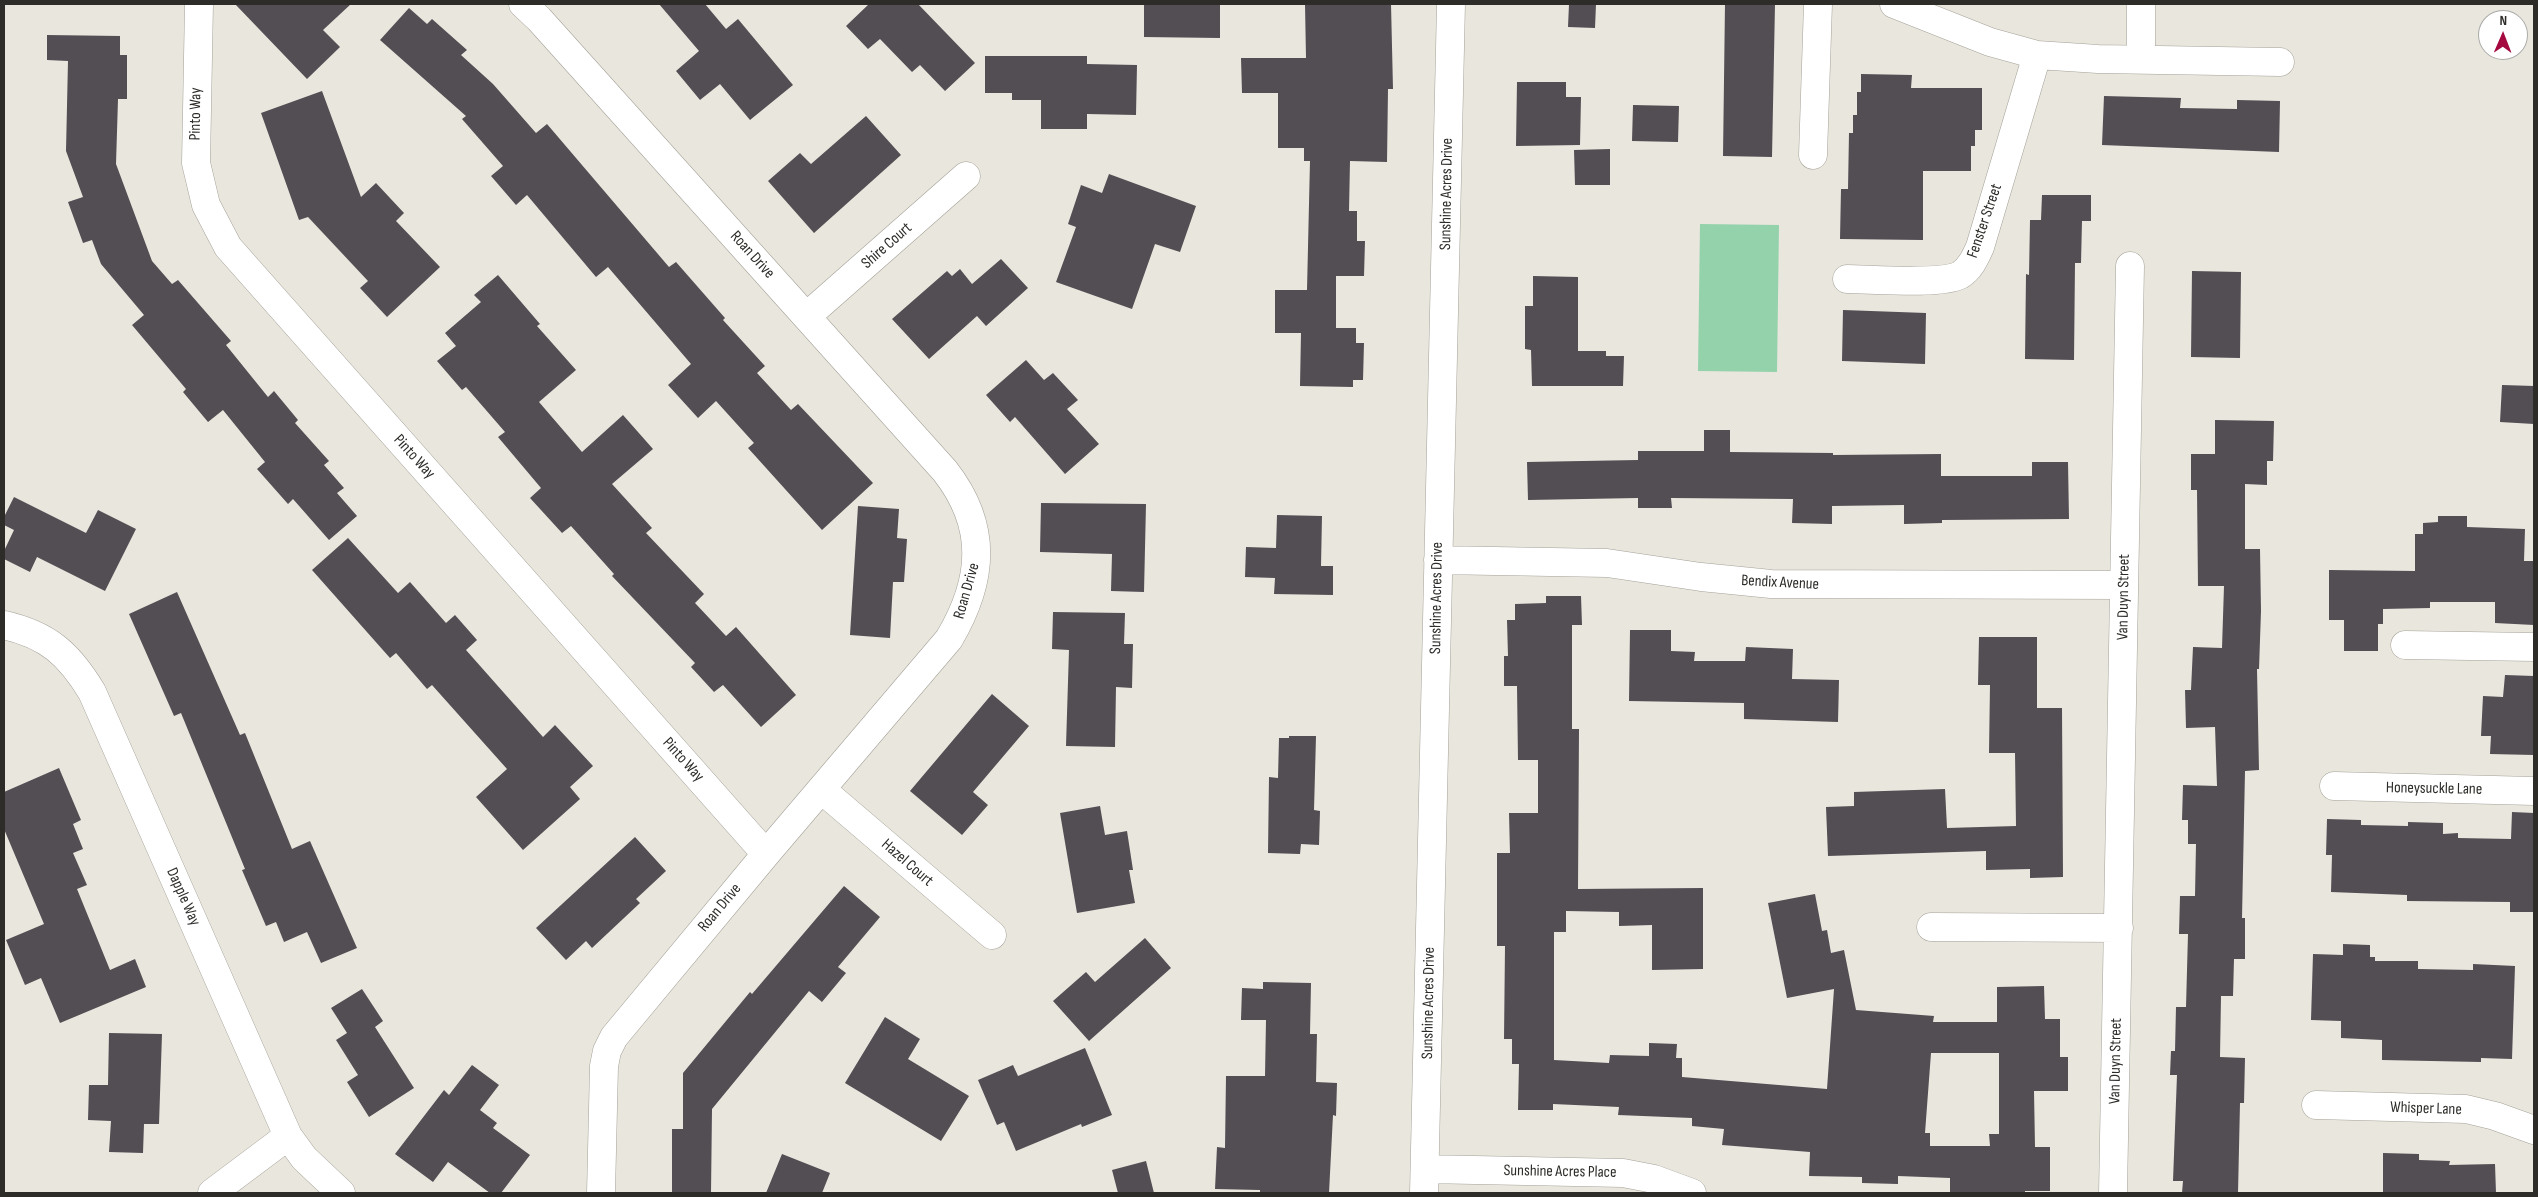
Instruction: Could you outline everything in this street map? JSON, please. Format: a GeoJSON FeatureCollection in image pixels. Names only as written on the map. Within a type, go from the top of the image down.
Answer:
{"type":"FeatureCollection","features":[{"type":"Feature","properties":{"kind":"street","name":"Pinto Way"},"geometry":{"type":"LineString","coordinates":[[199,4],[196,163],[206,205],[228,247],[766,854]]}},
{"type":"Feature","properties":{"kind":"street","name":"Roan Drive"},"geometry":{"type":"LineString","coordinates":[[523,4],[546,26],[956,484],[972,517],[977,554],[975,574],[965,608],[950,639],[766,854],[614,1037],[607,1051],[604,1066],[601,1193]]}},
{"type":"Feature","properties":{"kind":"street","name":"Sunshine Acres Drive"},"geometry":{"type":"LineString","coordinates":[[1425,1181],[1451,4]]}},
{"type":"Feature","properties":{"kind":"street"},"geometry":{"type":"LineString","coordinates":[[1813,155],[1818,4]]}},
{"type":"Feature","properties":{"kind":"street"},"geometry":{"type":"LineString","coordinates":[[1894,4],[1990,42],[2037,55],[2280,62]]}},
{"type":"Feature","properties":{"kind":"street"},"geometry":{"type":"LineString","coordinates":[[2141,4],[2141,59]]}},
{"type":"Feature","properties":{"kind":"street","name":"Fenster Street"},"geometry":{"type":"LineString","coordinates":[[1847,279],[1942,279],[1960,275],[1968,268],[1980,247],[2037,55]]}},
{"type":"Feature","properties":{"kind":"street","name":"Shire Court"},"geometry":{"type":"LineString","coordinates":[[807,316],[966,176]]}},
{"type":"Feature","properties":{"kind":"street","name":"Van Duyn Street"},"geometry":{"type":"LineString","coordinates":[[2113,1193],[2130,266]]}},
{"type":"Feature","properties":{"kind":"street","name":"Bendix Avenue"},"geometry":{"type":"LineString","coordinates":[[1438,560],[1607,563],[1710,578],[1771,584],[2124,585]]}},
{"type":"Feature","properties":{"kind":"street","name":"Dapple Way"},"geometry":{"type":"LineString","coordinates":[[4,625],[37,635],[55,646],[69,660],[92,692],[288,1136],[304,1158],[341,1193]]}},
{"type":"Feature","properties":{"kind":"street"},"geometry":{"type":"LineString","coordinates":[[2405,645],[2534,647]]}},
{"type":"Feature","properties":{"kind":"street","name":"Honeysuckle Lane"},"geometry":{"type":"LineString","coordinates":[[2334,786],[2534,791]]}},
{"type":"Feature","properties":{"kind":"street","name":"Hazel Court"},"geometry":{"type":"LineString","coordinates":[[822,790],[992,935]]}},
{"type":"Feature","properties":{"kind":"street"},"geometry":{"type":"LineString","coordinates":[[1930,927],[2119,928]]}},
{"type":"Feature","properties":{"kind":"street","name":"Whisper Lane"},"geometry":{"type":"LineString","coordinates":[[2316,1105],[2466,1110],[2495,1116],[2534,1130]]}},
{"type":"Feature","properties":{"kind":"street"},"geometry":{"type":"LineString","coordinates":[[212,1193],[288,1136]]}},
{"type":"Feature","properties":{"kind":"street","name":"Sunshine Acres Place"},"geometry":{"type":"LineString","coordinates":[[1425,1181],[1623,1173],[1654,1179],[1692,1193]]}},
{"type":"Feature","properties":{"kind":"green space"},"geometry":{"type":"Polygon","coordinates":[[[1700,224],[1779,225],[1777,372],[1698,371],[1700,224]]]}},
{"type":"Feature","properties":{"kind":"building"},"geometry":{"type":"Polygon","coordinates":[[[235,4],[351,4],[323,30],[340,47],[307,79],[235,4]]]}},
{"type":"Feature","properties":{"kind":"building"},"geometry":{"type":"Polygon","coordinates":[[[659,4],[705,4],[726,29],[738,19],[793,85],[750,120],[720,84],[700,100],[676,71],[699,51],[659,4]]]}},
{"type":"Feature","properties":{"kind":"building"},"geometry":{"type":"Polygon","coordinates":[[[869,4],[918,4],[975,63],[945,91],[920,65],[912,72],[880,39],[868,49],[846,26],[869,4]]]}},
{"type":"Feature","properties":{"kind":"building"},"geometry":{"type":"Polygon","coordinates":[[[1144,4],[1220,4],[1220,38],[1144,37],[1144,4]]]}},
{"type":"Feature","properties":{"kind":"building"},"geometry":{"type":"Polygon","coordinates":[[[1305,4],[1391,4],[1393,89],[1388,89],[1387,162],[1350,161],[1349,211],[1357,211],[1357,241],[1365,241],[1364,276],[1336,276],[1336,328],[1356,328],[1356,343],[1364,343],[1363,380],[1353,380],[1353,387],[1300,386],[1301,333],[1275,333],[1275,290],[1307,290],[1310,161],[1304,161],[1304,148],[1278,148],[1278,93],[1242,93],[1241,58],[1306,58],[1305,4]]]}},
{"type":"Feature","properties":{"kind":"building"},"geometry":{"type":"Polygon","coordinates":[[[1569,4],[1596,4],[1595,28],[1568,27],[1569,4]]]}},
{"type":"Feature","properties":{"kind":"building"},"geometry":{"type":"Polygon","coordinates":[[[1725,4],[1775,4],[1772,157],[1723,156],[1725,4]]]}},
{"type":"Feature","properties":{"kind":"building"},"geometry":{"type":"Polygon","coordinates":[[[409,8],[427,24],[432,19],[467,50],[461,55],[493,84],[536,133],[547,124],[669,267],[676,262],[725,318],[723,320],[765,366],[757,373],[791,410],[798,404],[873,483],[822,530],[748,448],[754,443],[716,401],[698,418],[668,385],[691,364],[608,267],[596,277],[527,195],[516,205],[491,176],[503,166],[462,119],[466,116],[380,40],[409,8]]]}},
{"type":"Feature","properties":{"kind":"building"},"geometry":{"type":"Polygon","coordinates":[[[47,35],[120,36],[120,55],[127,55],[127,99],[118,99],[116,164],[152,261],[172,284],[178,280],[231,341],[226,345],[268,397],[274,391],[298,420],[295,423],[329,461],[324,465],[344,488],[337,493],[357,516],[329,540],[293,499],[288,504],[257,469],[265,462],[223,410],[208,422],[183,392],[186,389],[132,325],[144,315],[101,264],[92,240],[83,243],[68,202],[83,197],[66,151],[68,61],[47,60],[47,35]]]}},
{"type":"Feature","properties":{"kind":"building"},"geometry":{"type":"Polygon","coordinates":[[[985,56],[1087,56],[1087,64],[1137,65],[1136,115],[1087,114],[1087,129],[1041,129],[1041,100],[1012,100],[1012,93],[985,93],[985,56]]]}},
{"type":"Feature","properties":{"kind":"building"},"geometry":{"type":"Polygon","coordinates":[[[1861,74],[1912,75],[1911,88],[1982,88],[1982,130],[1975,130],[1975,146],[1971,146],[1971,171],[1923,171],[1923,240],[1840,239],[1841,189],[1848,189],[1849,133],[1853,133],[1853,115],[1857,115],[1857,92],[1861,92],[1861,74]]]}},
{"type":"Feature","properties":{"kind":"building"},"geometry":{"type":"Polygon","coordinates":[[[1517,82],[1566,82],[1566,97],[1581,97],[1580,145],[1516,146],[1517,82]]]}},
{"type":"Feature","properties":{"kind":"building"},"geometry":{"type":"Polygon","coordinates":[[[322,91],[361,197],[376,183],[404,213],[396,221],[440,267],[387,317],[360,288],[368,281],[308,217],[299,220],[261,113],[322,91]]]}},
{"type":"Feature","properties":{"kind":"building"},"geometry":{"type":"Polygon","coordinates":[[[2104,96],[2181,98],[2180,108],[2237,109],[2237,100],[2280,101],[2279,152],[2102,145],[2104,96]]]}},
{"type":"Feature","properties":{"kind":"building"},"geometry":{"type":"Polygon","coordinates":[[[1633,105],[1679,106],[1678,142],[1632,141],[1633,105]]]}},
{"type":"Feature","properties":{"kind":"building"},"geometry":{"type":"Polygon","coordinates":[[[866,116],[901,155],[814,233],[768,181],[800,153],[811,164],[866,116]]]}},
{"type":"Feature","properties":{"kind":"building"},"geometry":{"type":"Polygon","coordinates":[[[1610,149],[1610,185],[1575,185],[1574,150],[1610,149]]]}},
{"type":"Feature","properties":{"kind":"building"},"geometry":{"type":"Polygon","coordinates":[[[1109,174],[1196,206],[1180,252],[1155,244],[1132,309],[1056,282],[1076,227],[1068,224],[1081,185],[1102,193],[1109,174]]]}},
{"type":"Feature","properties":{"kind":"building"},"geometry":{"type":"Polygon","coordinates":[[[2042,195],[2091,195],[2091,221],[2082,221],[2081,263],[2075,263],[2074,360],[2025,359],[2026,274],[2029,275],[2030,220],[2041,220],[2042,195]]]}},
{"type":"Feature","properties":{"kind":"building"},"geometry":{"type":"Polygon","coordinates":[[[1001,259],[1028,288],[986,326],[977,316],[929,359],[892,319],[947,271],[952,276],[960,269],[972,284],[1001,259]]]}},
{"type":"Feature","properties":{"kind":"building"},"geometry":{"type":"Polygon","coordinates":[[[2192,271],[2241,272],[2240,358],[2191,357],[2192,271]]]}},
{"type":"Feature","properties":{"kind":"building"},"geometry":{"type":"Polygon","coordinates":[[[498,275],[540,324],[537,326],[576,370],[539,402],[582,452],[623,415],[653,449],[612,484],[652,528],[646,533],[704,594],[695,603],[726,636],[736,627],[796,695],[761,727],[723,685],[714,692],[691,667],[695,663],[612,576],[614,574],[571,526],[562,533],[530,498],[541,488],[498,437],[505,432],[466,387],[462,390],[437,361],[456,346],[445,333],[481,302],[474,295],[498,275]]]}},
{"type":"Feature","properties":{"kind":"building"},"geometry":{"type":"Polygon","coordinates":[[[1533,276],[1578,277],[1578,351],[1606,351],[1606,356],[1624,356],[1623,386],[1532,386],[1531,350],[1525,349],[1525,306],[1533,306],[1533,276]]]}},
{"type":"Feature","properties":{"kind":"building"},"geometry":{"type":"Polygon","coordinates":[[[1843,310],[1926,313],[1925,364],[1842,361],[1843,310]]]}},
{"type":"Feature","properties":{"kind":"building"},"geometry":{"type":"Polygon","coordinates":[[[1026,360],[1044,380],[1053,373],[1078,400],[1067,409],[1099,444],[1065,474],[1015,417],[1010,422],[986,395],[1026,360]]]}},
{"type":"Feature","properties":{"kind":"building"},"geometry":{"type":"Polygon","coordinates":[[[2502,385],[2534,386],[2534,424],[2500,422],[2502,385]]]}},
{"type":"Feature","properties":{"kind":"building"},"geometry":{"type":"Polygon","coordinates":[[[2215,420],[2274,421],[2273,461],[2267,461],[2267,485],[2245,484],[2245,549],[2260,549],[2261,611],[2259,669],[2257,669],[2259,770],[2245,771],[2242,918],[2245,918],[2245,959],[2234,959],[2233,996],[2221,996],[2220,1057],[2245,1058],[2244,1103],[2240,1103],[2238,1193],[2182,1193],[2183,1181],[2173,1181],[2177,1075],[2170,1075],[2171,1051],[2175,1051],[2176,1007],[2186,1007],[2188,934],[2179,934],[2180,896],[2195,896],[2196,844],[2188,844],[2188,820],[2182,820],[2183,785],[2217,786],[2215,727],[2186,728],[2185,690],[2191,690],[2193,647],[2222,648],[2224,586],[2198,586],[2197,490],[2191,490],[2191,454],[2215,454],[2215,420]]]}},
{"type":"Feature","properties":{"kind":"building"},"geometry":{"type":"Polygon","coordinates":[[[1704,430],[1730,430],[1730,452],[1833,453],[1833,455],[1941,454],[1941,476],[2032,476],[2032,462],[2068,462],[2069,519],[1942,520],[1942,523],[1904,524],[1904,505],[1832,506],[1832,524],[1792,523],[1793,499],[1671,498],[1672,508],[1638,508],[1638,498],[1528,500],[1527,462],[1638,460],[1638,451],[1704,451],[1704,430]]]}},
{"type":"Feature","properties":{"kind":"building"},"geometry":{"type":"Polygon","coordinates":[[[14,497],[86,533],[98,510],[136,529],[105,591],[37,557],[30,572],[4,559],[4,551],[14,530],[4,525],[4,517],[14,497]]]}},
{"type":"Feature","properties":{"kind":"building"},"geometry":{"type":"Polygon","coordinates":[[[1041,503],[1146,504],[1144,592],[1111,591],[1112,554],[1040,552],[1041,503]]]}},
{"type":"Feature","properties":{"kind":"building"},"geometry":{"type":"Polygon","coordinates":[[[858,506],[899,509],[897,538],[907,539],[904,582],[893,582],[890,638],[850,635],[858,506]]]}},
{"type":"Feature","properties":{"kind":"building"},"geometry":{"type":"Polygon","coordinates":[[[1277,515],[1322,516],[1321,566],[1333,566],[1333,595],[1274,594],[1275,578],[1245,577],[1246,547],[1276,548],[1277,515]]]}},
{"type":"Feature","properties":{"kind":"building"},"geometry":{"type":"Polygon","coordinates":[[[2438,516],[2467,516],[2467,527],[2525,529],[2524,561],[2534,561],[2534,625],[2495,623],[2495,602],[2430,602],[2430,608],[2383,609],[2383,624],[2378,624],[2378,651],[2344,651],[2344,620],[2329,620],[2329,570],[2415,571],[2415,534],[2423,534],[2423,523],[2438,522],[2438,516]]]}},
{"type":"Feature","properties":{"kind":"building"},"geometry":{"type":"Polygon","coordinates":[[[348,538],[398,593],[410,582],[446,623],[455,615],[477,640],[466,650],[543,737],[555,725],[593,766],[570,787],[580,799],[523,850],[476,797],[507,769],[432,685],[427,689],[396,653],[390,658],[312,570],[348,538]]]}},
{"type":"Feature","properties":{"kind":"building"},"geometry":{"type":"Polygon","coordinates":[[[177,592],[240,735],[245,733],[292,849],[310,841],[357,948],[321,963],[307,932],[284,942],[276,922],[266,926],[242,870],[245,869],[181,713],[174,716],[129,614],[177,592]]]}},
{"type":"Feature","properties":{"kind":"building"},"geometry":{"type":"Polygon","coordinates":[[[1546,596],[1581,596],[1582,625],[1572,625],[1572,729],[1579,729],[1578,889],[1703,888],[1703,969],[1652,970],[1652,925],[1619,926],[1619,912],[1566,911],[1566,932],[1554,932],[1554,1060],[1609,1063],[1610,1055],[1649,1056],[1649,1043],[1677,1044],[1676,1058],[1682,1058],[1682,1077],[1827,1089],[1834,989],[1787,998],[1768,903],[1815,894],[1822,931],[1827,930],[1831,953],[1844,950],[1856,1010],[1934,1016],[1933,1022],[1997,1022],[1997,987],[2044,986],[2045,1019],[2060,1019],[2060,1057],[2068,1057],[2068,1091],[2034,1091],[2035,1147],[2050,1147],[2050,1191],[2025,1191],[2025,1193],[1950,1192],[1950,1178],[1898,1176],[1898,1184],[1862,1183],[1862,1177],[1809,1176],[1810,1152],[1722,1145],[1724,1129],[1692,1126],[1692,1118],[1618,1115],[1619,1107],[1553,1104],[1553,1110],[1518,1110],[1519,1064],[1512,1064],[1512,1039],[1504,1039],[1505,946],[1497,946],[1497,853],[1510,853],[1509,813],[1538,813],[1538,760],[1518,760],[1517,686],[1504,686],[1504,656],[1508,656],[1507,620],[1515,620],[1515,604],[1546,603],[1546,596]],[[1931,1053],[1925,1133],[1930,1133],[1930,1146],[1990,1146],[1989,1134],[1999,1134],[1999,1053],[1931,1053]]]}},
{"type":"Feature","properties":{"kind":"building"},"geometry":{"type":"Polygon","coordinates":[[[1053,612],[1125,613],[1124,644],[1133,644],[1132,688],[1116,687],[1115,747],[1066,746],[1069,650],[1052,649],[1053,612]]]}},
{"type":"Feature","properties":{"kind":"building"},"geometry":{"type":"Polygon","coordinates":[[[1630,630],[1671,630],[1671,651],[1695,652],[1694,661],[1745,661],[1746,647],[1793,649],[1792,679],[1839,680],[1838,722],[1744,719],[1744,703],[1629,701],[1630,630]]]}},
{"type":"Feature","properties":{"kind":"building"},"geometry":{"type":"Polygon","coordinates":[[[1979,637],[2037,637],[2037,708],[2062,708],[2063,877],[2030,878],[2030,869],[1986,870],[1986,851],[1828,856],[1826,807],[1854,806],[1854,792],[1945,789],[1947,828],[2016,826],[2015,753],[1989,753],[1990,685],[1978,685],[1979,637]]]}},
{"type":"Feature","properties":{"kind":"building"},"geometry":{"type":"Polygon","coordinates":[[[2505,675],[2534,676],[2534,755],[2490,754],[2491,736],[2481,736],[2483,696],[2503,697],[2505,675]]]}},
{"type":"Feature","properties":{"kind":"building"},"geometry":{"type":"Polygon","coordinates":[[[992,694],[1029,726],[973,792],[988,805],[962,835],[910,791],[992,694]]]}},
{"type":"Feature","properties":{"kind":"building"},"geometry":{"type":"Polygon","coordinates":[[[1289,736],[1316,736],[1314,810],[1320,811],[1319,845],[1301,844],[1300,854],[1268,853],[1269,777],[1278,778],[1279,738],[1289,738],[1289,736]]]}},
{"type":"Feature","properties":{"kind":"building"},"geometry":{"type":"Polygon","coordinates":[[[59,768],[81,820],[73,824],[83,849],[73,853],[87,885],[77,889],[110,970],[135,959],[146,987],[60,1023],[41,978],[25,985],[6,940],[44,924],[4,829],[4,792],[59,768]]]}},
{"type":"Feature","properties":{"kind":"building"},"geometry":{"type":"Polygon","coordinates":[[[1100,806],[1105,835],[1127,831],[1133,870],[1129,870],[1135,903],[1077,913],[1060,813],[1100,806]]]}},
{"type":"Feature","properties":{"kind":"building"},"geometry":{"type":"Polygon","coordinates":[[[2512,812],[2534,813],[2534,912],[2510,912],[2510,902],[2407,901],[2407,895],[2331,892],[2332,855],[2326,855],[2327,819],[2361,820],[2361,825],[2408,826],[2408,822],[2443,823],[2443,834],[2458,833],[2458,838],[2511,839],[2512,812]]]}},
{"type":"Feature","properties":{"kind":"building"},"geometry":{"type":"Polygon","coordinates":[[[635,837],[666,871],[636,899],[640,903],[592,948],[586,941],[566,960],[536,928],[635,837]]]}},
{"type":"Feature","properties":{"kind":"building"},"geometry":{"type":"Polygon","coordinates":[[[844,886],[880,917],[838,967],[846,973],[822,1002],[809,991],[712,1109],[711,1193],[672,1193],[672,1129],[683,1129],[683,1073],[750,992],[752,994],[844,886]]]}},
{"type":"Feature","properties":{"kind":"building"},"geometry":{"type":"Polygon","coordinates":[[[1145,938],[1171,968],[1089,1041],[1053,1001],[1086,972],[1095,982],[1145,938]]]}},
{"type":"Feature","properties":{"kind":"building"},"geometry":{"type":"Polygon","coordinates":[[[2343,944],[2370,945],[2370,957],[2375,957],[2375,961],[2418,961],[2418,969],[2473,970],[2473,964],[2515,966],[2512,1059],[2481,1058],[2481,1062],[2382,1060],[2382,1040],[2341,1038],[2341,1021],[2311,1020],[2313,954],[2343,955],[2343,944]]]}},
{"type":"Feature","properties":{"kind":"building"},"geometry":{"type":"Polygon","coordinates":[[[1263,982],[1311,983],[1310,1034],[1317,1034],[1316,1082],[1337,1083],[1336,1116],[1333,1115],[1329,1193],[1260,1193],[1260,1190],[1215,1189],[1217,1147],[1225,1148],[1226,1076],[1265,1076],[1266,1020],[1241,1020],[1242,988],[1263,989],[1263,982]]]}},
{"type":"Feature","properties":{"kind":"building"},"geometry":{"type":"Polygon","coordinates":[[[362,989],[383,1021],[375,1027],[414,1088],[369,1117],[347,1082],[358,1075],[336,1040],[347,1033],[331,1008],[362,989]]]}},
{"type":"Feature","properties":{"kind":"building"},"geometry":{"type":"Polygon","coordinates":[[[885,1017],[920,1039],[908,1059],[969,1096],[941,1141],[845,1083],[885,1017]]]}},
{"type":"Feature","properties":{"kind":"building"},"geometry":{"type":"Polygon","coordinates":[[[109,1033],[162,1034],[159,1124],[144,1124],[143,1153],[109,1152],[111,1121],[88,1120],[89,1085],[108,1085],[109,1033]]]}},
{"type":"Feature","properties":{"kind":"building"},"geometry":{"type":"Polygon","coordinates":[[[1085,1048],[1112,1115],[1082,1127],[1081,1124],[1016,1151],[1004,1122],[997,1125],[978,1080],[1013,1065],[1018,1076],[1085,1048]]]}},
{"type":"Feature","properties":{"kind":"building"},"geometry":{"type":"Polygon","coordinates":[[[472,1065],[499,1085],[480,1110],[497,1123],[493,1128],[530,1155],[501,1193],[490,1193],[448,1162],[433,1182],[395,1154],[444,1090],[449,1095],[472,1065]]]}},
{"type":"Feature","properties":{"kind":"building"},"geometry":{"type":"Polygon","coordinates":[[[2383,1153],[2419,1154],[2419,1160],[2450,1161],[2449,1165],[2495,1164],[2496,1193],[2383,1193],[2383,1153]]]}},
{"type":"Feature","properties":{"kind":"building"},"geometry":{"type":"Polygon","coordinates":[[[782,1154],[830,1173],[822,1193],[766,1193],[782,1154]]]}},
{"type":"Feature","properties":{"kind":"building"},"geometry":{"type":"Polygon","coordinates":[[[1146,1161],[1154,1193],[1118,1193],[1112,1170],[1146,1161]]]}}]}
